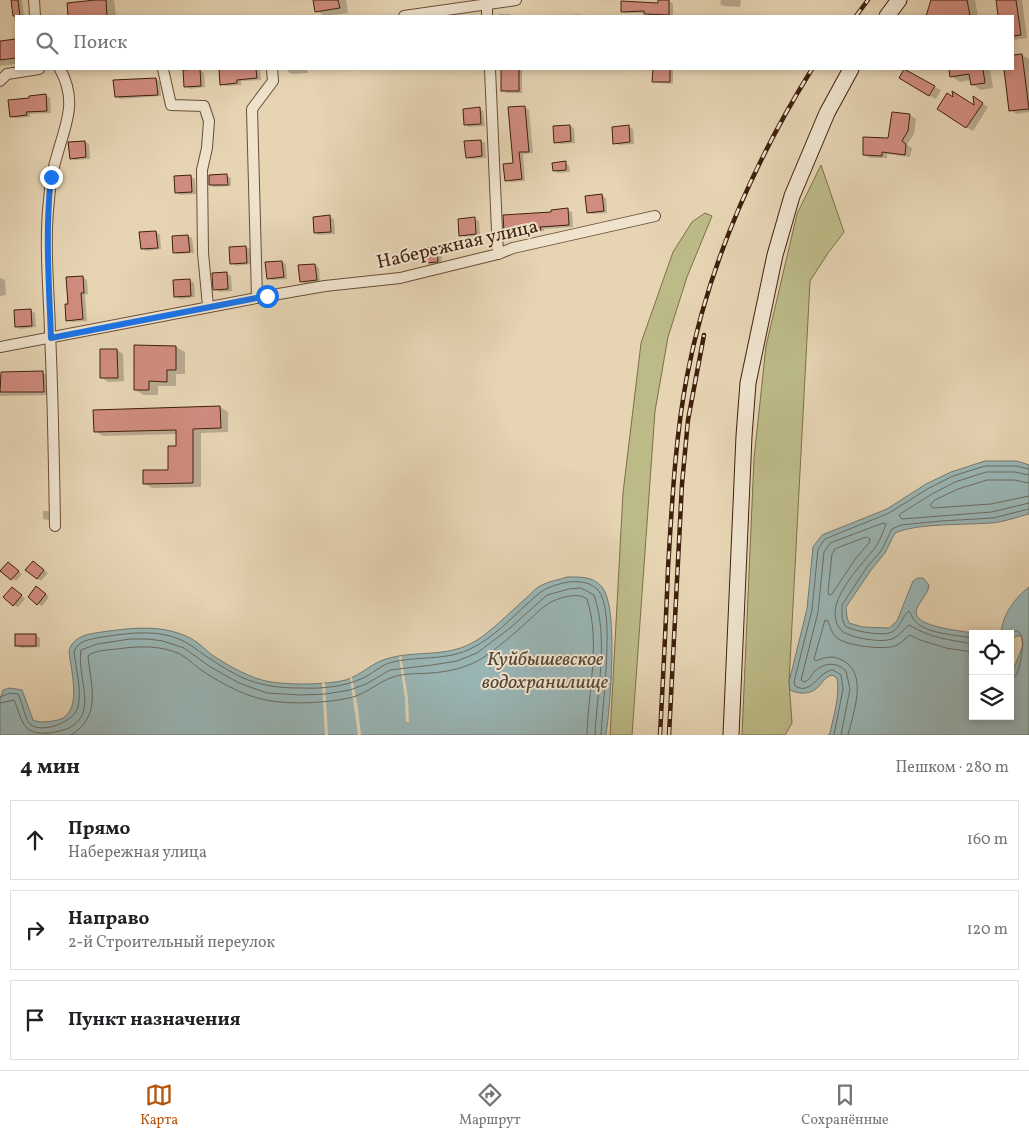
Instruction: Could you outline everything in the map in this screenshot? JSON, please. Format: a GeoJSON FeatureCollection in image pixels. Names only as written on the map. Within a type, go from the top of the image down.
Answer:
{"type":"FeatureCollection","features":[{"type":"Feature","properties":{"kind":"main road"},"geometry":{"type":"LineString","coordinates":[[888,15],[899,0]]}},
{"type":"Feature","properties":{"kind":"main road"},"geometry":{"type":"LineString","coordinates":[[731,735],[748,383],[775,255],[792,196],[828,113],[850,70]]}},
{"type":"Feature","properties":{"kind":"street"},"geometry":{"type":"LineString","coordinates":[[34,0],[35,15]]}},
{"type":"Feature","properties":{"kind":"street"},"geometry":{"type":"LineString","coordinates":[[411,15],[516,0]]}},
{"type":"Feature","properties":{"kind":"street"},"geometry":{"type":"LineString","coordinates":[[487,4],[487,15]]}},
{"type":"Feature","properties":{"kind":"street"},"geometry":{"type":"LineString","coordinates":[[0,81],[8,74],[33,70]]}},
{"type":"Feature","properties":{"kind":"street"},"geometry":{"type":"LineString","coordinates":[[55,526],[48,203],[51,177],[68,120],[70,98],[66,79],[61,70]]}},
{"type":"Feature","properties":{"kind":"street"},"geometry":{"type":"LineString","coordinates":[[164,70],[171,104],[204,106],[209,121],[207,148],[202,170],[203,253],[208,306]]}},
{"type":"Feature","properties":{"kind":"street"},"geometry":{"type":"LineString","coordinates":[[257,298],[252,109],[273,80],[272,70]]}},
{"type":"Feature","properties":{"kind":"street"},"geometry":{"type":"LineString","coordinates":[[490,70],[498,254]]}},
{"type":"Feature","properties":{"kind":"street","name":"Набережная улица"},"geometry":{"type":"LineString","coordinates":[[0,347],[208,306],[325,286],[400,278],[498,254],[513,248],[655,216]]}},
{"type":"Feature","properties":{"kind":"shaded area"},"geometry":{"type":"Polygon","coordinates":[[[821,165],[844,232],[810,281],[789,682],[792,723],[785,735],[742,735],[754,459],[766,346],[797,214],[821,165]]]}},
{"type":"Feature","properties":{"kind":"shaded area"},"geometry":{"type":"Polygon","coordinates":[[[705,213],[712,216],[687,277],[668,337],[655,411],[632,735],[610,735],[623,493],[641,343],[673,252],[692,222],[705,213]]]}},
{"type":"Feature","properties":{"kind":"water"},"geometry":{"type":"Polygon","coordinates":[[[985,461],[1017,461],[1029,465],[1029,514],[1006,521],[928,526],[895,533],[885,553],[846,607],[847,617],[849,623],[863,627],[889,628],[897,621],[913,581],[923,578],[929,585],[927,593],[918,606],[916,613],[918,618],[933,625],[969,633],[969,720],[1014,720],[1014,668],[1023,645],[1022,636],[1014,637],[1014,630],[1002,630],[1010,607],[1029,587],[1029,735],[828,735],[836,705],[838,692],[837,678],[832,675],[829,676],[814,690],[804,693],[790,690],[789,682],[807,609],[813,547],[822,535],[887,509],[926,484],[951,472],[985,461]]]}},
{"type":"Feature","properties":{"kind":"water","name":"Куйбышевское водохранилище"},"geometry":{"type":"Polygon","coordinates":[[[567,577],[586,578],[595,581],[602,587],[607,598],[612,635],[612,658],[606,735],[0,735],[0,699],[3,690],[10,688],[22,690],[33,720],[36,721],[53,721],[63,718],[69,712],[73,703],[74,693],[69,651],[74,642],[86,635],[135,628],[167,630],[191,639],[212,655],[240,672],[256,678],[288,684],[329,683],[346,680],[376,663],[397,656],[451,651],[461,648],[479,639],[492,629],[537,588],[548,582],[567,577]]]}},
{"type":"Feature","properties":{"kind":"pier"},"geometry":{"type":"Polygon","coordinates":[[[401,656],[408,698],[409,722],[406,722],[405,698],[399,657],[401,656]]]}},
{"type":"Feature","properties":{"kind":"pier"},"geometry":{"type":"Polygon","coordinates":[[[352,677],[361,735],[358,735],[350,678],[352,677]]]}},
{"type":"Feature","properties":{"kind":"pier"},"geometry":{"type":"Polygon","coordinates":[[[322,683],[325,683],[328,735],[325,735],[322,683]]]}},
{"type":"Feature","properties":{"kind":"building"},"geometry":{"type":"Polygon","coordinates":[[[11,0],[18,0],[20,15],[13,16],[11,0]]]}},
{"type":"Feature","properties":{"kind":"building"},"geometry":{"type":"Polygon","coordinates":[[[106,0],[107,15],[68,15],[67,3],[106,0]]]}},
{"type":"Feature","properties":{"kind":"building"},"geometry":{"type":"Polygon","coordinates":[[[313,0],[338,0],[340,8],[315,12],[313,0]]]}},
{"type":"Feature","properties":{"kind":"building"},"geometry":{"type":"Polygon","coordinates":[[[658,0],[669,0],[669,15],[644,14],[644,11],[621,12],[621,1],[658,3],[658,0]]]}},
{"type":"Feature","properties":{"kind":"building"},"geometry":{"type":"Polygon","coordinates":[[[931,0],[967,0],[970,15],[926,15],[931,0]]]}},
{"type":"Feature","properties":{"kind":"building"},"geometry":{"type":"Polygon","coordinates":[[[996,0],[1016,0],[1021,35],[1014,36],[1014,15],[998,15],[996,0]]]}},
{"type":"Feature","properties":{"kind":"building"},"geometry":{"type":"Polygon","coordinates":[[[15,39],[15,58],[0,60],[0,41],[15,39]]]}},
{"type":"Feature","properties":{"kind":"building"},"geometry":{"type":"Polygon","coordinates":[[[1022,54],[1029,109],[1009,111],[1004,70],[1014,70],[1014,55],[1022,54]]]}},
{"type":"Feature","properties":{"kind":"building"},"geometry":{"type":"Polygon","coordinates":[[[183,70],[200,70],[201,86],[184,87],[183,70]]]}},
{"type":"Feature","properties":{"kind":"building"},"geometry":{"type":"Polygon","coordinates":[[[219,70],[256,70],[257,78],[237,80],[237,83],[220,85],[219,70]]]}},
{"type":"Feature","properties":{"kind":"building"},"geometry":{"type":"Polygon","coordinates":[[[501,70],[519,70],[519,91],[501,91],[501,70]]]}},
{"type":"Feature","properties":{"kind":"building"},"geometry":{"type":"Polygon","coordinates":[[[653,70],[670,70],[670,82],[652,82],[653,70]]]}},
{"type":"Feature","properties":{"kind":"building"},"geometry":{"type":"Polygon","coordinates":[[[903,70],[906,70],[935,86],[929,96],[899,78],[903,70]]]}},
{"type":"Feature","properties":{"kind":"building"},"geometry":{"type":"Polygon","coordinates":[[[949,70],[983,70],[985,83],[971,85],[969,74],[950,77],[949,70]]]}},
{"type":"Feature","properties":{"kind":"building"},"geometry":{"type":"Polygon","coordinates":[[[156,78],[158,95],[115,97],[113,80],[156,78]]]}},
{"type":"Feature","properties":{"kind":"building"},"geometry":{"type":"Polygon","coordinates":[[[952,91],[974,105],[973,96],[983,103],[966,128],[937,109],[947,93],[953,97],[952,91]]]}},
{"type":"Feature","properties":{"kind":"building"},"geometry":{"type":"Polygon","coordinates":[[[46,94],[47,111],[26,112],[27,115],[10,117],[8,100],[46,94]]]}},
{"type":"Feature","properties":{"kind":"building"},"geometry":{"type":"Polygon","coordinates":[[[525,106],[529,152],[519,152],[522,179],[505,181],[503,164],[513,163],[508,107],[525,106]]]}},
{"type":"Feature","properties":{"kind":"building"},"geometry":{"type":"Polygon","coordinates":[[[480,107],[481,124],[464,125],[463,109],[480,107]]]}},
{"type":"Feature","properties":{"kind":"building"},"geometry":{"type":"Polygon","coordinates":[[[892,112],[910,114],[908,131],[902,141],[906,144],[905,155],[882,152],[882,156],[863,155],[863,137],[888,138],[892,112]]]}},
{"type":"Feature","properties":{"kind":"building"},"geometry":{"type":"Polygon","coordinates":[[[570,125],[571,141],[554,143],[553,126],[570,125]]]}},
{"type":"Feature","properties":{"kind":"building"},"geometry":{"type":"Polygon","coordinates":[[[629,125],[630,142],[613,144],[612,127],[629,125]]]}},
{"type":"Feature","properties":{"kind":"building"},"geometry":{"type":"Polygon","coordinates":[[[481,140],[482,156],[466,158],[464,141],[481,140]]]}},
{"type":"Feature","properties":{"kind":"building"},"geometry":{"type":"Polygon","coordinates":[[[85,141],[86,157],[70,159],[68,142],[85,141]]]}},
{"type":"Feature","properties":{"kind":"building"},"geometry":{"type":"Polygon","coordinates":[[[566,161],[566,170],[553,171],[552,163],[566,161]]]}},
{"type":"Feature","properties":{"kind":"building"},"geometry":{"type":"Polygon","coordinates":[[[227,174],[228,185],[209,185],[209,175],[227,174]]]}},
{"type":"Feature","properties":{"kind":"building"},"geometry":{"type":"Polygon","coordinates":[[[191,175],[192,192],[175,193],[174,176],[191,175]]]}},
{"type":"Feature","properties":{"kind":"building"},"geometry":{"type":"Polygon","coordinates":[[[602,194],[604,211],[587,213],[585,196],[602,194]]]}},
{"type":"Feature","properties":{"kind":"building"},"geometry":{"type":"Polygon","coordinates":[[[568,208],[569,225],[540,227],[541,230],[504,232],[503,215],[551,212],[551,210],[568,208]]]}},
{"type":"Feature","properties":{"kind":"building"},"geometry":{"type":"Polygon","coordinates":[[[330,215],[331,232],[314,233],[313,217],[330,215]]]}},
{"type":"Feature","properties":{"kind":"building"},"geometry":{"type":"Polygon","coordinates":[[[475,217],[476,234],[459,236],[458,219],[475,217]]]}},
{"type":"Feature","properties":{"kind":"building"},"geometry":{"type":"Polygon","coordinates":[[[156,231],[158,248],[141,249],[139,232],[156,231]]]}},
{"type":"Feature","properties":{"kind":"building"},"geometry":{"type":"Polygon","coordinates":[[[188,235],[190,252],[173,253],[172,236],[188,235]]]}},
{"type":"Feature","properties":{"kind":"building"},"geometry":{"type":"Polygon","coordinates":[[[246,246],[247,263],[230,264],[229,247],[246,246]]]}},
{"type":"Feature","properties":{"kind":"building"},"geometry":{"type":"Polygon","coordinates":[[[437,247],[438,262],[424,263],[423,248],[437,247]]]}},
{"type":"Feature","properties":{"kind":"building"},"geometry":{"type":"Polygon","coordinates":[[[282,261],[284,277],[267,279],[265,262],[282,261]]]}},
{"type":"Feature","properties":{"kind":"building"},"geometry":{"type":"Polygon","coordinates":[[[315,264],[317,280],[300,282],[298,265],[315,264]]]}},
{"type":"Feature","properties":{"kind":"building"},"geometry":{"type":"Polygon","coordinates":[[[227,272],[228,289],[213,290],[212,273],[227,272]]]}},
{"type":"Feature","properties":{"kind":"building"},"geometry":{"type":"Polygon","coordinates":[[[83,276],[84,293],[81,293],[83,319],[66,321],[65,304],[68,304],[66,277],[83,276]]]}},
{"type":"Feature","properties":{"kind":"building"},"geometry":{"type":"Polygon","coordinates":[[[190,279],[191,296],[174,297],[173,280],[190,279]]]}},
{"type":"Feature","properties":{"kind":"building"},"geometry":{"type":"Polygon","coordinates":[[[31,309],[32,326],[15,327],[14,310],[31,309]]]}},
{"type":"Feature","properties":{"kind":"building"},"geometry":{"type":"Polygon","coordinates":[[[134,345],[176,346],[176,370],[167,370],[167,382],[149,381],[149,390],[134,390],[134,345]]]}},
{"type":"Feature","properties":{"kind":"building"},"geometry":{"type":"Polygon","coordinates":[[[100,349],[117,349],[118,378],[100,378],[100,349]]]}},
{"type":"Feature","properties":{"kind":"building"},"geometry":{"type":"Polygon","coordinates":[[[43,371],[44,392],[0,392],[1,372],[43,371]]]}},
{"type":"Feature","properties":{"kind":"building"},"geometry":{"type":"Polygon","coordinates":[[[220,406],[221,428],[193,429],[193,483],[143,484],[143,470],[168,470],[168,446],[176,446],[176,430],[94,432],[93,410],[220,406]]]}},
{"type":"Feature","properties":{"kind":"building"},"geometry":{"type":"Polygon","coordinates":[[[33,561],[44,570],[37,579],[25,570],[33,561]]]}},
{"type":"Feature","properties":{"kind":"building"},"geometry":{"type":"Polygon","coordinates":[[[8,562],[19,571],[11,580],[0,571],[8,562]]]}},
{"type":"Feature","properties":{"kind":"building"},"geometry":{"type":"Polygon","coordinates":[[[36,586],[46,594],[37,605],[28,597],[36,586]]]}},
{"type":"Feature","properties":{"kind":"building"},"geometry":{"type":"Polygon","coordinates":[[[12,587],[22,595],[13,606],[3,597],[12,587]]]}},
{"type":"Feature","properties":{"kind":"building"},"geometry":{"type":"Polygon","coordinates":[[[15,634],[36,634],[36,646],[15,646],[15,634]]]}},
{"type":"Feature","properties":{"kind":"railway"},"geometry":{"type":"LineString","coordinates":[[857,15],[868,0]]}},
{"type":"Feature","properties":{"kind":"railway"},"geometry":{"type":"LineString","coordinates":[[660,735],[674,472],[683,400],[696,335],[707,295],[735,217],[771,142],[811,70]]}},
{"type":"Feature","properties":{"kind":"railway"},"geometry":{"type":"LineString","coordinates":[[669,735],[682,484],[688,420],[704,335]]}},
{"type":"Feature","properties":{"kind":"route"},"geometry":{"type":"LineString","coordinates":[[51,177],[48,203],[48,252],[51,338],[267,296]]}}]}
